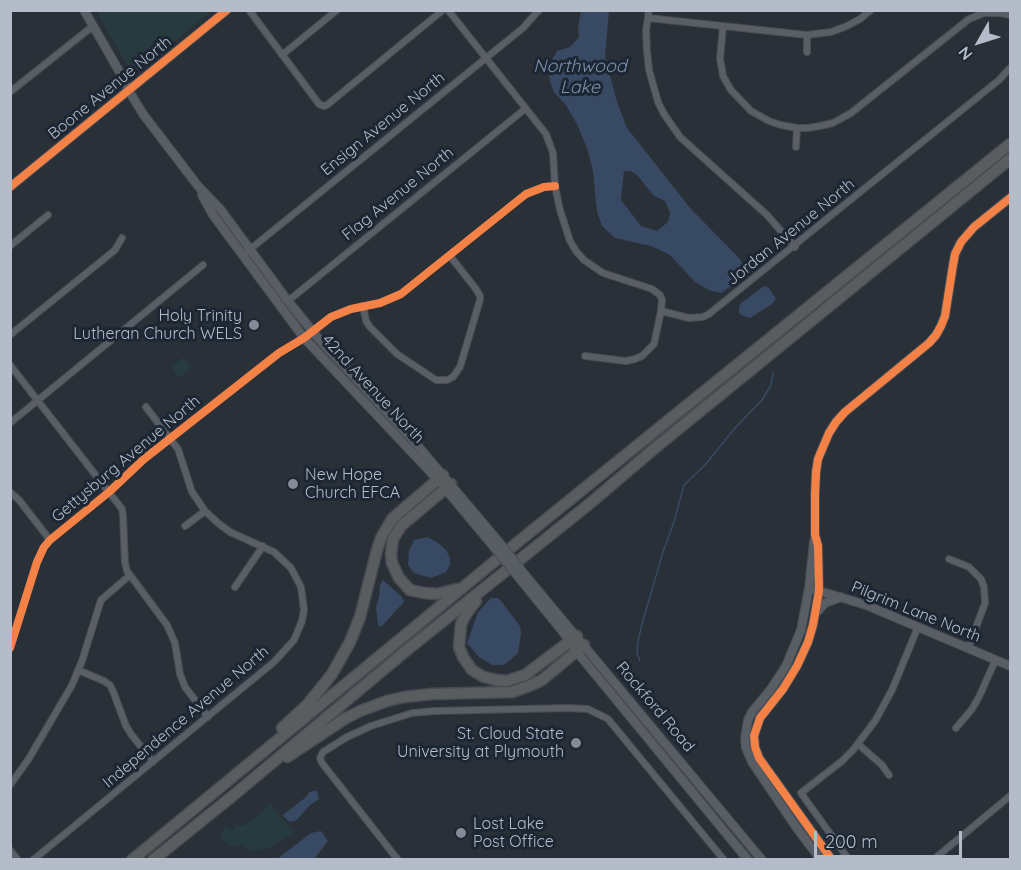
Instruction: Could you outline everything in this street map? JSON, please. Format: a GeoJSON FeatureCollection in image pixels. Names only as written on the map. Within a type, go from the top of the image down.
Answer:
{"type":"FeatureCollection","features":[{"type":"Feature","properties":{"kind":"highway"},"geometry":{"type":"LineString","coordinates":[[132,860],[466,585],[1008,146]]}},
{"type":"Feature","properties":{"kind":"highway"},"geometry":{"type":"LineString","coordinates":[[153,860],[407,650],[1011,160]]}},
{"type":"Feature","properties":{"kind":"highway"},"geometry":{"type":"LineString","coordinates":[[444,482],[398,530],[391,548],[392,563],[402,583],[415,592],[437,594],[466,585]]}},
{"type":"Feature","properties":{"kind":"highway"},"geometry":{"type":"LineString","coordinates":[[239,772],[307,705],[332,674],[357,626],[381,538],[392,519],[444,482]]}},
{"type":"Feature","properties":{"kind":"highway"},"geometry":{"type":"LineString","coordinates":[[486,588],[461,624],[460,652],[472,670],[484,677],[512,680],[525,675],[573,639]]}},
{"type":"Feature","properties":{"kind":"highway"},"geometry":{"type":"LineString","coordinates":[[235,794],[331,727],[360,711],[387,701],[432,693],[512,692],[542,680],[581,649]]}},
{"type":"Feature","properties":{"kind":"street","name":"42nd Avenue North"},"geometry":{"type":"LineString","coordinates":[[84,10],[148,121],[198,186],[221,210],[246,253],[304,338],[444,482]]}},
{"type":"Feature","properties":{"kind":"street","name":"Boone Avenue North"},"geometry":{"type":"LineString","coordinates":[[10,187],[227,10]]}},
{"type":"Feature","properties":{"kind":"street"},"geometry":{"type":"LineString","coordinates":[[249,10],[319,104],[323,106],[443,10]]}},
{"type":"Feature","properties":{"kind":"street"},"geometry":{"type":"LineString","coordinates":[[282,54],[337,10]]}},
{"type":"Feature","properties":{"kind":"street"},"geometry":{"type":"LineString","coordinates":[[448,10],[546,134],[553,153],[555,186],[560,210],[570,241],[584,260],[603,273],[657,291],[662,300],[654,344],[642,356],[626,361],[585,356]]}},
{"type":"Feature","properties":{"kind":"street","name":"Ensign Avenue North"},"geometry":{"type":"LineString","coordinates":[[246,253],[523,28],[539,10]]}},
{"type":"Feature","properties":{"kind":"street"},"geometry":{"type":"LineString","coordinates":[[649,10],[647,51],[649,70],[658,102],[671,126],[689,146],[767,216],[795,247]]}},
{"type":"Feature","properties":{"kind":"street"},"geometry":{"type":"LineString","coordinates":[[648,18],[807,35],[831,32],[847,26],[871,10]]}},
{"type":"Feature","properties":{"kind":"street"},"geometry":{"type":"LineString","coordinates":[[723,26],[720,59],[723,76],[731,90],[757,114],[781,125],[797,128],[833,123],[851,113],[969,19],[984,13],[1011,15]]}},
{"type":"Feature","properties":{"kind":"street"},"geometry":{"type":"LineString","coordinates":[[10,92],[93,26]]}},
{"type":"Feature","properties":{"kind":"street"},"geometry":{"type":"LineString","coordinates":[[807,35],[807,52]]}},
{"type":"Feature","properties":{"kind":"street","name":"Jordan Avenue North"},"geometry":{"type":"LineString","coordinates":[[661,311],[689,318],[709,315],[795,247],[1011,68]]}},
{"type":"Feature","properties":{"kind":"street","name":"Flag Avenue North"},"geometry":{"type":"LineString","coordinates":[[288,301],[525,109]]}},
{"type":"Feature","properties":{"kind":"street"},"geometry":{"type":"LineString","coordinates":[[796,147],[797,128]]}},
{"type":"Feature","properties":{"kind":"street","name":"Gettysburg Avenue North"},"geometry":{"type":"LineString","coordinates":[[10,648],[40,554],[50,540],[109,492],[144,459],[279,353],[304,338],[331,317],[380,303],[401,294],[526,194],[544,187],[555,186]]}},
{"type":"Feature","properties":{"kind":"street"},"geometry":{"type":"LineString","coordinates":[[821,860],[752,762],[745,739],[752,711],[786,666],[801,630],[815,535],[818,459],[829,433],[849,408],[936,335],[945,316],[955,254],[961,242],[974,226],[1011,198]]}},
{"type":"Feature","properties":{"kind":"street"},"geometry":{"type":"LineString","coordinates":[[10,246],[48,215]]}},
{"type":"Feature","properties":{"kind":"street"},"geometry":{"type":"LineString","coordinates":[[10,335],[115,250],[122,238]]}},
{"type":"Feature","properties":{"kind":"street","name":"42nd Avenue North"},"geometry":{"type":"LineString","coordinates":[[246,253],[312,332],[412,439],[444,482],[523,577]]}},
{"type":"Feature","properties":{"kind":"street"},"geometry":{"type":"LineString","coordinates":[[363,306],[366,321],[387,345],[430,378],[441,381],[453,377],[460,367],[480,296],[450,256]]}},
{"type":"Feature","properties":{"kind":"street"},"geometry":{"type":"LineString","coordinates":[[10,423],[203,265]]}},
{"type":"Feature","properties":{"kind":"street"},"geometry":{"type":"LineString","coordinates":[[10,365],[122,509],[125,563],[129,576],[167,625],[175,644],[184,687],[208,717]]}},
{"type":"Feature","properties":{"kind":"street","name":"Independence Avenue North"},"geometry":{"type":"LineString","coordinates":[[33,860],[274,662],[294,640],[302,621],[304,610],[301,587],[291,568],[283,559],[263,546],[230,532],[206,512],[192,492],[180,455],[146,407]]}},
{"type":"Feature","properties":{"kind":"street"},"geometry":{"type":"LineString","coordinates":[[10,492],[50,540]]}},
{"type":"Feature","properties":{"kind":"street"},"geometry":{"type":"LineString","coordinates":[[185,526],[206,512]]}},
{"type":"Feature","properties":{"kind":"street"},"geometry":{"type":"LineString","coordinates":[[815,535],[818,546],[819,591],[808,642],[799,663],[783,689],[760,718],[754,736],[759,758],[832,860]]}},
{"type":"Feature","properties":{"kind":"street"},"geometry":{"type":"LineString","coordinates":[[236,587],[263,546]]}},
{"type":"Feature","properties":{"kind":"street"},"geometry":{"type":"LineString","coordinates":[[950,559],[969,567],[981,579],[984,587],[985,603],[968,649]]}},
{"type":"Feature","properties":{"kind":"street"},"geometry":{"type":"LineString","coordinates":[[10,784],[19,774],[64,699],[78,670],[101,600],[129,576]]}},
{"type":"Feature","properties":{"kind":"street","name":"Rockford Road"},"geometry":{"type":"LineString","coordinates":[[523,577],[748,860]]}},
{"type":"Feature","properties":{"kind":"street","name":"Pilgrim Lane North"},"geometry":{"type":"LineString","coordinates":[[809,588],[866,605],[1011,666]]}},
{"type":"Feature","properties":{"kind":"street"},"geometry":{"type":"LineString","coordinates":[[815,614],[825,603],[842,597]]}},
{"type":"Feature","properties":{"kind":"street"},"geometry":{"type":"LineString","coordinates":[[849,860],[801,793],[842,761],[875,721],[884,706],[918,627]]}},
{"type":"Feature","properties":{"kind":"street","name":"Rockford Road"},"geometry":{"type":"LineString","coordinates":[[581,649],[762,860]]}},
{"type":"Feature","properties":{"kind":"street"},"geometry":{"type":"LineString","coordinates":[[956,728],[979,697],[995,661]]}},
{"type":"Feature","properties":{"kind":"street"},"geometry":{"type":"LineString","coordinates":[[78,670],[110,685],[126,726],[153,762]]}},
{"type":"Feature","properties":{"kind":"street"},"geometry":{"type":"LineString","coordinates":[[398,860],[322,764],[320,758],[323,752],[356,732],[412,713],[568,708],[588,709],[611,723],[724,860]]}},
{"type":"Feature","properties":{"kind":"street"},"geometry":{"type":"LineString","coordinates":[[858,744],[878,761],[889,775]]}},
{"type":"Feature","properties":{"kind":"street"},"geometry":{"type":"LineString","coordinates":[[933,860],[1011,796]]}},
{"type":"Feature","properties":{"kind":"street"},"geometry":{"type":"LineString","coordinates":[[10,850],[18,860]]}},
{"type":"Feature","properties":{"kind":"green space"},"geometry":{"type":"Polygon","coordinates":[[[96,11],[212,11],[133,75],[96,11]]]}},
{"type":"Feature","properties":{"kind":"green space"},"geometry":{"type":"Polygon","coordinates":[[[184,357],[192,368],[179,378],[171,367],[184,357]]]}},
{"type":"Feature","properties":{"kind":"green space"},"geometry":{"type":"Polygon","coordinates":[[[269,804],[279,812],[279,815],[295,832],[268,849],[259,850],[249,850],[241,845],[231,847],[220,837],[225,826],[233,830],[235,824],[245,825],[256,818],[269,804]]]}},
{"type":"Feature","properties":{"kind":"water","name":"Northwood Lake"},"geometry":{"type":"Polygon","coordinates":[[[581,11],[609,11],[605,57],[617,102],[627,128],[691,209],[740,259],[743,265],[737,280],[721,293],[709,290],[695,282],[670,255],[651,246],[615,238],[602,226],[597,212],[593,171],[587,148],[566,105],[554,92],[548,67],[557,51],[570,47],[579,37],[581,11]],[[624,171],[621,200],[641,226],[657,231],[668,222],[670,213],[665,201],[654,196],[636,174],[624,171]]]}},
{"type":"Feature","properties":{"kind":"water"},"geometry":{"type":"Polygon","coordinates":[[[764,286],[769,288],[776,299],[750,318],[741,315],[740,304],[764,286]]]}},
{"type":"Feature","properties":{"kind":"water"},"geometry":{"type":"Polygon","coordinates":[[[427,537],[446,550],[450,558],[450,565],[446,572],[431,578],[414,573],[408,565],[409,551],[414,540],[427,537]]]}},
{"type":"Feature","properties":{"kind":"water"},"geometry":{"type":"Polygon","coordinates":[[[383,580],[401,596],[404,602],[381,627],[378,625],[376,607],[383,580]]]}},
{"type":"Feature","properties":{"kind":"water"},"geometry":{"type":"Polygon","coordinates":[[[491,598],[498,598],[520,626],[518,653],[504,665],[492,665],[479,657],[467,643],[478,612],[491,598]]]}},
{"type":"Feature","properties":{"kind":"water"},"geometry":{"type":"Polygon","coordinates":[[[317,791],[319,799],[310,805],[297,820],[290,822],[285,818],[283,815],[309,792],[317,791]]]}},
{"type":"Feature","properties":{"kind":"water"},"geometry":{"type":"Polygon","coordinates":[[[321,831],[328,841],[314,859],[277,859],[311,833],[321,831]]]}},
{"type":"Feature","properties":{"kind":"waterway"},"geometry":{"type":"LineString","coordinates":[[640,661],[637,653],[642,624],[684,485],[705,465],[735,428],[762,400],[771,385],[773,373]]}},
{"type":"Feature","properties":{"kind":"cycle path"},"geometry":{"type":"LineString","coordinates":[[10,187],[227,10]]}},
{"type":"Feature","properties":{"kind":"cycle path"},"geometry":{"type":"LineString","coordinates":[[10,648],[37,562],[44,547],[144,459],[279,353],[304,338],[331,317],[351,309],[380,303],[401,294],[526,194],[544,187],[555,186]]}},
{"type":"Feature","properties":{"kind":"cycle path"},"geometry":{"type":"LineString","coordinates":[[832,860],[759,758],[754,736],[760,718],[783,689],[797,666],[813,625],[819,591],[818,546],[815,535],[818,459],[829,433],[845,412],[936,335],[945,316],[955,254],[961,242],[974,227],[1010,198]]}},
{"type":"Feature","properties":{"kind":"place","name":"Holy Trinity Lutheran Church WELS"},"geometry":{"type":"Point","coordinates":[254,325]}},
{"type":"Feature","properties":{"kind":"place","name":"New Hope Church EFCA"},"geometry":{"type":"Point","coordinates":[293,484]}},
{"type":"Feature","properties":{"kind":"place","name":"St. Cloud State University at Plymouth"},"geometry":{"type":"Point","coordinates":[576,743]}},
{"type":"Feature","properties":{"kind":"place","name":"Lost Lake Post Office"},"geometry":{"type":"Point","coordinates":[461,833]}}]}
